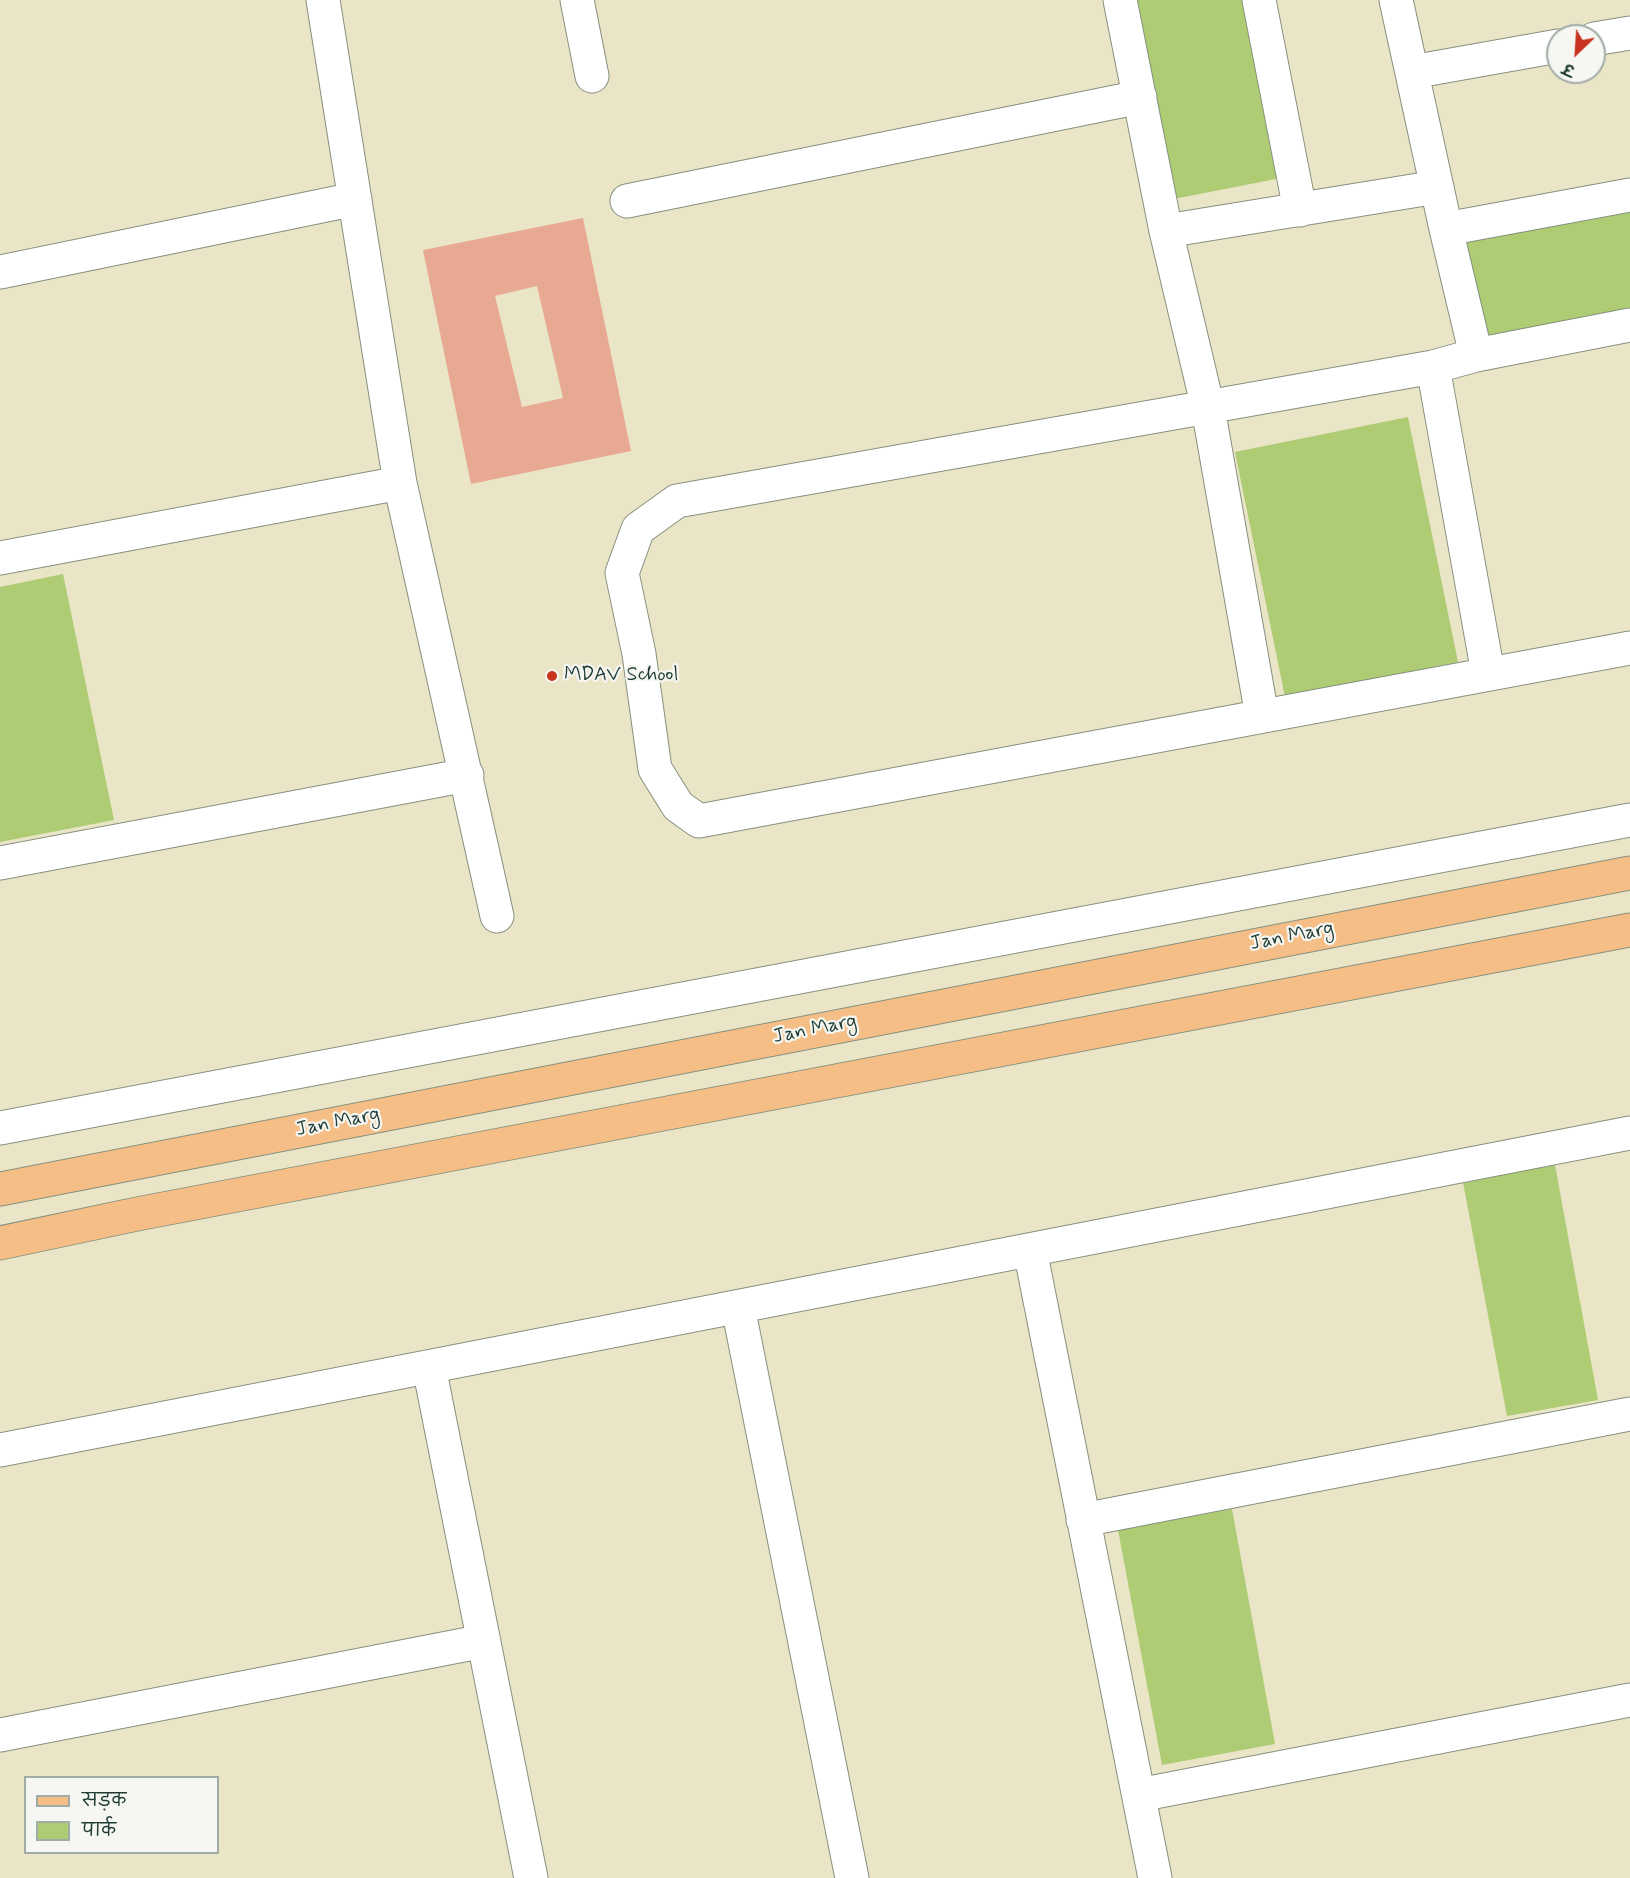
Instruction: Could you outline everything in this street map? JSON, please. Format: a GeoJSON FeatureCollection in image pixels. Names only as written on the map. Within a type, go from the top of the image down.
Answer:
{"type":"FeatureCollection","features":[{"type":"Feature","properties":{"kind":"main road","name":"Jan Marg"},"geometry":{"type":"LineString","coordinates":[[0,1189],[1630,873]]}},
{"type":"Feature","properties":{"kind":"main road"},"geometry":{"type":"LineString","coordinates":[[0,1243],[136,1214],[1630,930]]}},
{"type":"Feature","properties":{"kind":"street"},"geometry":{"type":"LineString","coordinates":[[323,0],[400,483],[497,916]]}},
{"type":"Feature","properties":{"kind":"street"},"geometry":{"type":"LineString","coordinates":[[577,0],[592,76]]}},
{"type":"Feature","properties":{"kind":"street"},"geometry":{"type":"LineString","coordinates":[[1120,0],[1166,231],[1208,408],[1262,716]]}},
{"type":"Feature","properties":{"kind":"street"},"geometry":{"type":"LineString","coordinates":[[1259,0],[1300,210]]}},
{"type":"Feature","properties":{"kind":"street"},"geometry":{"type":"LineString","coordinates":[[1396,0],[1476,355]]}},
{"type":"Feature","properties":{"kind":"street"},"geometry":{"type":"LineString","coordinates":[[1606,37],[1630,33]]}},
{"type":"Feature","properties":{"kind":"street"},"geometry":{"type":"LineString","coordinates":[[1412,72],[1546,48]]}},
{"type":"Feature","properties":{"kind":"street"},"geometry":{"type":"LineString","coordinates":[[627,201],[1140,97]]}},
{"type":"Feature","properties":{"kind":"street"},"geometry":{"type":"LineString","coordinates":[[1166,231],[1437,187]]}},
{"type":"Feature","properties":{"kind":"street"},"geometry":{"type":"LineString","coordinates":[[1446,229],[1630,195]]}},
{"type":"Feature","properties":{"kind":"street"},"geometry":{"type":"LineString","coordinates":[[0,272],[355,199]]}},
{"type":"Feature","properties":{"kind":"street"},"geometry":{"type":"LineString","coordinates":[[1630,325],[1476,355],[1433,367],[676,501],[638,529],[622,573],[639,654],[655,769],[678,806],[699,821],[1630,648]]}},
{"type":"Feature","properties":{"kind":"street"},"geometry":{"type":"LineString","coordinates":[[1433,367],[1488,674]]}},
{"type":"Feature","properties":{"kind":"street"},"geometry":{"type":"LineString","coordinates":[[0,558],[400,483]]}},
{"type":"Feature","properties":{"kind":"street"},"geometry":{"type":"LineString","coordinates":[[0,863],[467,775]]}},
{"type":"Feature","properties":{"kind":"street"},"geometry":{"type":"LineString","coordinates":[[0,1128],[1630,820]]}},
{"type":"Feature","properties":{"kind":"street"},"geometry":{"type":"LineString","coordinates":[[0,1450],[1630,1133]]}},
{"type":"Feature","properties":{"kind":"street"},"geometry":{"type":"LineString","coordinates":[[1030,1250],[1155,1878]]}},
{"type":"Feature","properties":{"kind":"street"},"geometry":{"type":"LineString","coordinates":[[738,1306],[852,1878]]}},
{"type":"Feature","properties":{"kind":"street"},"geometry":{"type":"LineString","coordinates":[[429,1367],[531,1878]]}},
{"type":"Feature","properties":{"kind":"street"},"geometry":{"type":"LineString","coordinates":[[1083,1520],[1630,1414]]}},
{"type":"Feature","properties":{"kind":"street"},"geometry":{"type":"LineString","coordinates":[[0,1735],[484,1641]]}},
{"type":"Feature","properties":{"kind":"street"},"geometry":{"type":"LineString","coordinates":[[1139,1795],[1630,1700]]}},
{"type":"Feature","properties":{"kind":"green space"},"geometry":{"type":"Polygon","coordinates":[[[1134,0],[1246,0],[1281,178],[1174,199],[1134,0]]]}},
{"type":"Feature","properties":{"kind":"green space"},"geometry":{"type":"Polygon","coordinates":[[[1630,206],[1630,334],[1485,361],[1461,238],[1630,206]]]}},
{"type":"Feature","properties":{"kind":"green space"},"geometry":{"type":"Polygon","coordinates":[[[1408,417],[1458,662],[1285,697],[1235,452],[1408,417]]]}},
{"type":"Feature","properties":{"kind":"green space"},"geometry":{"type":"Polygon","coordinates":[[[63,574],[114,820],[0,842],[0,587],[63,574]]]}},
{"type":"Feature","properties":{"kind":"green space"},"geometry":{"type":"Polygon","coordinates":[[[1555,1165],[1598,1400],[1507,1416],[1462,1177],[1555,1165]]]}},
{"type":"Feature","properties":{"kind":"green space"},"geometry":{"type":"Polygon","coordinates":[[[1232,1509],[1275,1744],[1162,1765],[1118,1530],[1232,1509]]]}},
{"type":"Feature","properties":{"kind":"building"},"geometry":{"type":"Polygon","coordinates":[[[583,218],[631,451],[471,484],[423,250],[583,218]],[[537,286],[495,296],[522,407],[563,398],[537,286]]]}},
{"type":"Feature","properties":{"kind":"place","name":"MDAV School"},"geometry":{"type":"Point","coordinates":[552,676]}}]}
